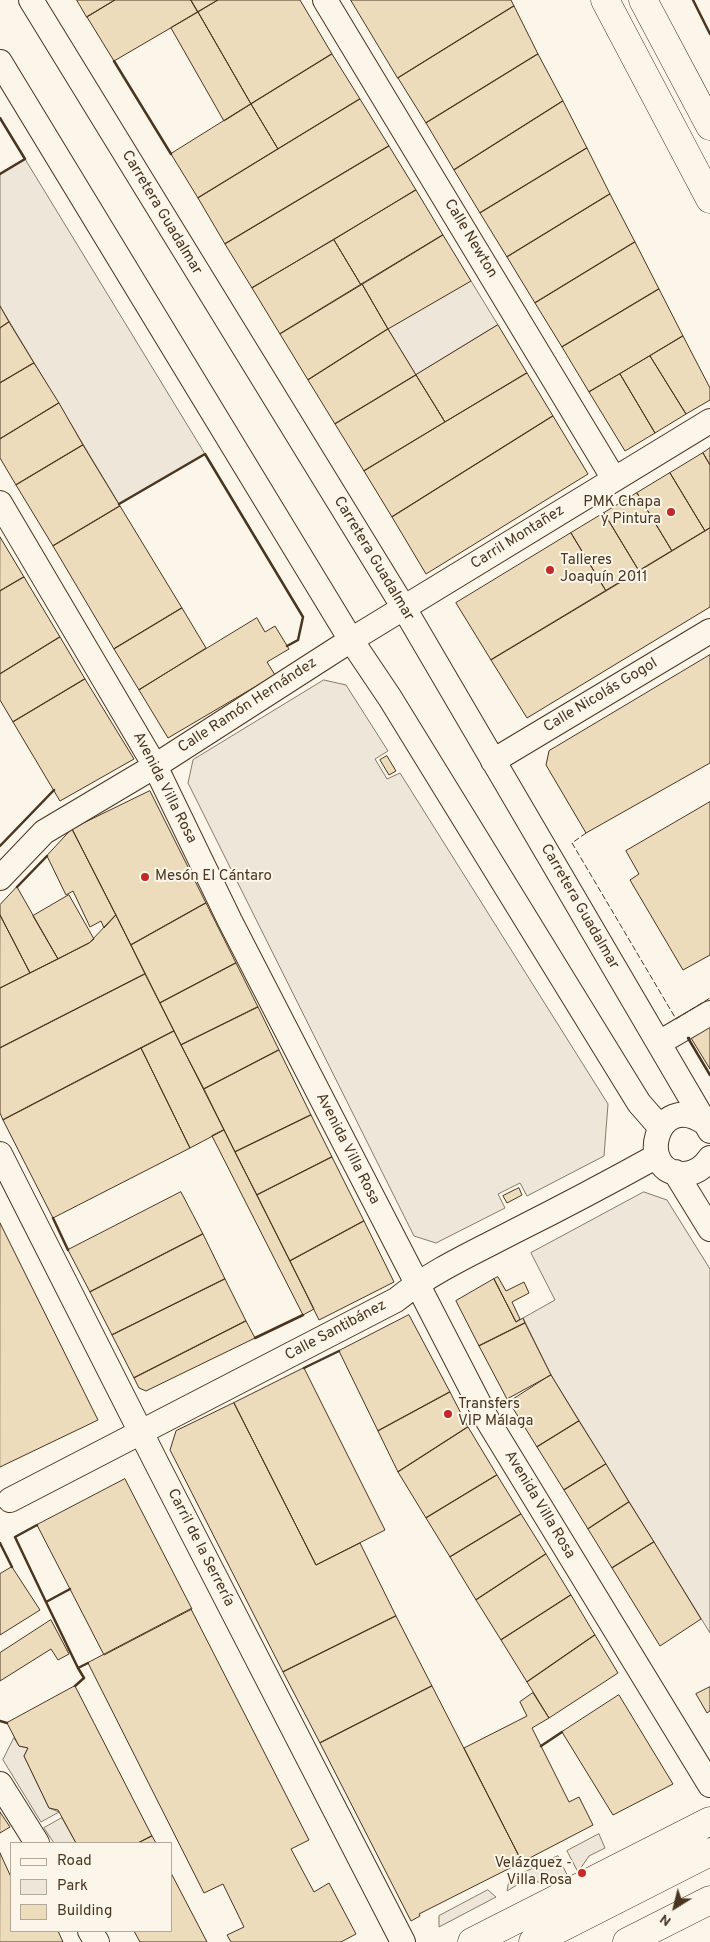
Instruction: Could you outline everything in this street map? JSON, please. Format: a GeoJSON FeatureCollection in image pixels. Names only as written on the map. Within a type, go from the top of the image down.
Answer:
{"type":"FeatureCollection","features":[{"type":"Feature","properties":{"kind":"highway"},"geometry":{"type":"LineString","coordinates":[[605,0],[710,199]]}},
{"type":"Feature","properties":{"kind":"highway"},"geometry":{"type":"LineString","coordinates":[[644,0],[710,126]]}},
{"type":"Feature","properties":{"kind":"highway"},"geometry":{"type":"LineString","coordinates":[[472,1942],[710,1821]]}},
{"type":"Feature","properties":{"kind":"highway"},"geometry":{"type":"LineString","coordinates":[[533,1942],[710,1852]]}},
{"type":"Feature","properties":{"kind":"highway"},"geometry":{"type":"LineString","coordinates":[[627,1942],[710,1900]]}},
{"type":"Feature","properties":{"kind":"street","name":"Carretera Guadalmar"},"geometry":{"type":"LineString","coordinates":[[31,0],[404,608],[707,1127]]}},
{"type":"Feature","properties":{"kind":"street","name":"Calle Newton"},"geometry":{"type":"LineString","coordinates":[[325,0],[614,479]]}},
{"type":"Feature","properties":{"kind":"street"},"geometry":{"type":"LineString","coordinates":[[0,62],[351,640],[395,706],[639,1103],[660,1127],[656,1136],[657,1156],[668,1169],[675,1172],[692,1173],[700,1169],[710,1158]]}},
{"type":"Feature","properties":{"kind":"street","name":"Carril Montañez"},"geometry":{"type":"LineString","coordinates":[[404,608],[710,421]]}},
{"type":"Feature","properties":{"kind":"street","name":"Avenida Villa Rosa"},"geometry":{"type":"LineString","coordinates":[[0,503],[155,766],[230,921],[488,1422],[710,1785]]}},
{"type":"Feature","properties":{"kind":"street","name":"Calle Ramón Hernández"},"geometry":{"type":"LineString","coordinates":[[0,878],[44,832],[155,766],[404,608]]}},
{"type":"Feature","properties":{"kind":"street","name":"Calle Nicolás Gogol"},"geometry":{"type":"LineString","coordinates":[[493,761],[710,631]]}},
{"type":"Feature","properties":{"kind":"street"},"geometry":{"type":"LineString","coordinates":[[658,1044],[710,1013]]}},
{"type":"Feature","properties":{"kind":"street","name":"Carretera Guadalmar"},"geometry":{"type":"LineString","coordinates":[[660,1127],[673,1117],[681,1115],[698,1118],[707,1127]]}},
{"type":"Feature","properties":{"kind":"street","name":"Carril de la Serrería"},"geometry":{"type":"LineString","coordinates":[[0,1154],[141,1433],[403,1942]]}},
{"type":"Feature","properties":{"kind":"street","name":"Calle Santibánez"},"geometry":{"type":"LineString","coordinates":[[10,1500],[396,1300],[416,1284],[594,1192],[657,1156]]}},
{"type":"Feature","properties":{"kind":"street"},"geometry":{"type":"LineString","coordinates":[[675,1172],[710,1229]]}},
{"type":"Feature","properties":{"kind":"street"},"geometry":{"type":"LineString","coordinates":[[0,1784],[35,1842]]}},
{"type":"Feature","properties":{"kind":"green space"},"geometry":{"type":"Polygon","coordinates":[[[25,159],[205,454],[119,504],[0,306],[0,174],[25,159]]]}},
{"type":"Feature","properties":{"kind":"green space"},"geometry":{"type":"Polygon","coordinates":[[[471,281],[498,325],[416,375],[388,329],[471,281]]]}},
{"type":"Feature","properties":{"kind":"green space"},"geometry":{"type":"Polygon","coordinates":[[[324,680],[346,685],[388,751],[375,759],[387,779],[400,773],[608,1104],[604,1156],[527,1196],[520,1183],[498,1194],[505,1208],[436,1243],[414,1236],[188,783],[193,760],[324,680]]]}},
{"type":"Feature","properties":{"kind":"green space"},"geometry":{"type":"Polygon","coordinates":[[[644,1192],[667,1200],[710,1269],[710,1633],[551,1375],[523,1318],[555,1300],[531,1253],[644,1192]]]}},
{"type":"Feature","properties":{"kind":"green space"},"geometry":{"type":"Polygon","coordinates":[[[14,1738],[19,1746],[28,1748],[24,1756],[49,1808],[59,1812],[41,1822],[3,1760],[14,1738]]]}},
{"type":"Feature","properties":{"kind":"green space"},"geometry":{"type":"Polygon","coordinates":[[[62,1818],[75,1842],[53,1842],[44,1828],[62,1818]]]}},
{"type":"Feature","properties":{"kind":"green space"},"geometry":{"type":"Polygon","coordinates":[[[599,1834],[605,1848],[589,1856],[578,1872],[567,1851],[599,1834]]]}},
{"type":"Feature","properties":{"kind":"green space"},"geometry":{"type":"Polygon","coordinates":[[[558,1856],[570,1881],[559,1885],[525,1880],[507,1891],[509,1880],[558,1856]]]}},
{"type":"Feature","properties":{"kind":"green space"},"geometry":{"type":"Polygon","coordinates":[[[488,1890],[496,1897],[439,1927],[439,1916],[488,1890]]]}},
{"type":"Feature","properties":{"kind":"building"},"geometry":{"type":"Polygon","coordinates":[[[77,0],[115,0],[87,17],[77,0]]]}},
{"type":"Feature","properties":{"kind":"building"},"geometry":{"type":"Polygon","coordinates":[[[115,0],[191,0],[198,12],[114,61],[87,17],[115,0]]]}},
{"type":"Feature","properties":{"kind":"building"},"geometry":{"type":"Polygon","coordinates":[[[191,0],[218,0],[198,12],[191,0]]]}},
{"type":"Feature","properties":{"kind":"building"},"geometry":{"type":"Polygon","coordinates":[[[218,0],[300,0],[332,54],[251,104],[198,12],[218,0]]]}},
{"type":"Feature","properties":{"kind":"building"},"geometry":{"type":"Polygon","coordinates":[[[351,0],[511,0],[514,6],[398,78],[351,0]]]}},
{"type":"Feature","properties":{"kind":"building"},"geometry":{"type":"Polygon","coordinates":[[[514,6],[538,54],[426,123],[398,78],[514,6]]]}},
{"type":"Feature","properties":{"kind":"building"},"geometry":{"type":"Polygon","coordinates":[[[198,12],[251,104],[224,121],[171,28],[198,12]]]}},
{"type":"Feature","properties":{"kind":"building"},"geometry":{"type":"Polygon","coordinates":[[[332,54],[360,99],[278,149],[251,104],[332,54]]]}},
{"type":"Feature","properties":{"kind":"building"},"geometry":{"type":"Polygon","coordinates":[[[538,54],[563,101],[454,170],[426,123],[538,54]]]}},
{"type":"Feature","properties":{"kind":"building"},"geometry":{"type":"Polygon","coordinates":[[[360,99],[389,146],[225,244],[198,198],[360,99]]]}},
{"type":"Feature","properties":{"kind":"building"},"geometry":{"type":"Polygon","coordinates":[[[563,101],[587,148],[480,213],[454,170],[563,101]]]}},
{"type":"Feature","properties":{"kind":"building"},"geometry":{"type":"Polygon","coordinates":[[[251,104],[278,149],[198,198],[171,154],[251,104]]]}},
{"type":"Feature","properties":{"kind":"building"},"geometry":{"type":"Polygon","coordinates":[[[389,146],[416,190],[252,288],[225,244],[389,146]]]}},
{"type":"Feature","properties":{"kind":"building"},"geometry":{"type":"Polygon","coordinates":[[[587,148],[610,194],[507,257],[480,213],[587,148]]]}},
{"type":"Feature","properties":{"kind":"building"},"geometry":{"type":"Polygon","coordinates":[[[416,190],[443,235],[361,285],[334,240],[416,190]]]}},
{"type":"Feature","properties":{"kind":"building"},"geometry":{"type":"Polygon","coordinates":[[[610,194],[635,242],[535,303],[507,257],[610,194]]]}},
{"type":"Feature","properties":{"kind":"building"},"geometry":{"type":"Polygon","coordinates":[[[443,235],[471,281],[388,329],[362,284],[443,235]]]}},
{"type":"Feature","properties":{"kind":"building"},"geometry":{"type":"Polygon","coordinates":[[[334,240],[361,285],[280,334],[252,288],[334,240]]]}},
{"type":"Feature","properties":{"kind":"building"},"geometry":{"type":"Polygon","coordinates":[[[635,242],[659,289],[562,347],[535,303],[635,242]]]}},
{"type":"Feature","properties":{"kind":"building"},"geometry":{"type":"Polygon","coordinates":[[[362,284],[388,329],[308,380],[280,334],[362,284]]]}},
{"type":"Feature","properties":{"kind":"building"},"geometry":{"type":"Polygon","coordinates":[[[659,289],[683,336],[589,392],[562,347],[659,289]]]}},
{"type":"Feature","properties":{"kind":"building"},"geometry":{"type":"Polygon","coordinates":[[[0,306],[9,322],[0,328],[0,306]]]}},
{"type":"Feature","properties":{"kind":"building"},"geometry":{"type":"Polygon","coordinates":[[[9,322],[34,363],[0,383],[0,328],[9,322]]]}},
{"type":"Feature","properties":{"kind":"building"},"geometry":{"type":"Polygon","coordinates":[[[498,325],[527,373],[445,422],[416,375],[498,325]]]}},
{"type":"Feature","properties":{"kind":"building"},"geometry":{"type":"Polygon","coordinates":[[[388,329],[416,375],[335,424],[308,380],[388,329]]]}},
{"type":"Feature","properties":{"kind":"building"},"geometry":{"type":"Polygon","coordinates":[[[683,336],[710,388],[710,400],[686,414],[650,356],[683,336]]]}},
{"type":"Feature","properties":{"kind":"building"},"geometry":{"type":"Polygon","coordinates":[[[650,356],[686,414],[655,433],[620,374],[650,356]]]}},
{"type":"Feature","properties":{"kind":"building"},"geometry":{"type":"Polygon","coordinates":[[[34,363],[59,403],[0,439],[0,383],[34,363]]]}},
{"type":"Feature","properties":{"kind":"building"},"geometry":{"type":"Polygon","coordinates":[[[527,373],[553,416],[392,517],[364,471],[527,373]]]}},
{"type":"Feature","properties":{"kind":"building"},"geometry":{"type":"Polygon","coordinates":[[[620,374],[655,433],[625,451],[589,392],[620,374]]]}},
{"type":"Feature","properties":{"kind":"building"},"geometry":{"type":"Polygon","coordinates":[[[416,375],[445,422],[364,471],[335,424],[416,375]]]}},
{"type":"Feature","properties":{"kind":"building"},"geometry":{"type":"Polygon","coordinates":[[[59,403],[83,445],[16,485],[0,458],[0,439],[59,403]]]}},
{"type":"Feature","properties":{"kind":"building"},"geometry":{"type":"Polygon","coordinates":[[[553,416],[588,474],[426,574],[392,517],[553,416]]]}},
{"type":"Feature","properties":{"kind":"building"},"geometry":{"type":"Polygon","coordinates":[[[83,445],[120,506],[53,546],[16,485],[83,445]]]}},
{"type":"Feature","properties":{"kind":"building"},"geometry":{"type":"Polygon","coordinates":[[[710,448],[710,465],[703,453],[710,448]]]}},
{"type":"Feature","properties":{"kind":"building"},"geometry":{"type":"Polygon","coordinates":[[[703,453],[710,465],[710,528],[705,531],[670,473],[703,453]]]}},
{"type":"Feature","properties":{"kind":"building","name":"PMK Chapa y Pintura"},"geometry":{"type":"Polygon","coordinates":[[[670,473],[705,531],[672,551],[637,493],[670,473]]]}},
{"type":"Feature","properties":{"kind":"building"},"geometry":{"type":"Polygon","coordinates":[[[637,493],[672,551],[639,571],[604,513],[637,493]]]}},
{"type":"Feature","properties":{"kind":"building"},"geometry":{"type":"Polygon","coordinates":[[[120,506],[182,608],[114,649],[53,546],[120,506]]]}},
{"type":"Feature","properties":{"kind":"building"},"geometry":{"type":"Polygon","coordinates":[[[604,513],[639,571],[606,591],[571,533],[604,513]]]}},
{"type":"Feature","properties":{"kind":"building"},"geometry":{"type":"Polygon","coordinates":[[[710,528],[710,607],[527,718],[491,660],[710,528]]]}},
{"type":"Feature","properties":{"kind":"building"},"geometry":{"type":"Polygon","coordinates":[[[571,533],[606,591],[491,660],[456,603],[571,533]]]}},
{"type":"Feature","properties":{"kind":"building"},"geometry":{"type":"Polygon","coordinates":[[[0,537],[24,577],[0,591],[0,537]]]}},
{"type":"Feature","properties":{"kind":"building"},"geometry":{"type":"Polygon","coordinates":[[[24,577],[60,637],[0,674],[0,591],[24,577]]]}},
{"type":"Feature","properties":{"kind":"building"},"geometry":{"type":"Polygon","coordinates":[[[182,608],[206,648],[139,690],[114,649],[182,608]]]}},
{"type":"Feature","properties":{"kind":"building"},"geometry":{"type":"Polygon","coordinates":[[[257,618],[265,632],[275,626],[289,649],[267,662],[275,675],[168,738],[139,690],[257,618]]]}},
{"type":"Feature","properties":{"kind":"building"},"geometry":{"type":"Polygon","coordinates":[[[60,637],[85,679],[13,722],[0,700],[0,674],[60,637]]]}},
{"type":"Feature","properties":{"kind":"building"},"geometry":{"type":"Polygon","coordinates":[[[710,655],[710,763],[586,833],[546,765],[549,751],[710,655]]]}},
{"type":"Feature","properties":{"kind":"building"},"geometry":{"type":"Polygon","coordinates":[[[85,679],[134,759],[60,801],[13,722],[85,679]]]}},
{"type":"Feature","properties":{"kind":"building"},"geometry":{"type":"Polygon","coordinates":[[[387,756],[396,771],[389,775],[380,760],[387,756]]]}},
{"type":"Feature","properties":{"kind":"building"},"geometry":{"type":"Polygon","coordinates":[[[150,791],[206,903],[131,945],[72,829],[150,791]]]}},
{"type":"Feature","properties":{"kind":"building"},"geometry":{"type":"Polygon","coordinates":[[[710,802],[710,955],[683,970],[630,880],[639,874],[626,851],[710,802]]]}},
{"type":"Feature","properties":{"kind":"building"},"geometry":{"type":"Polygon","coordinates":[[[72,829],[116,915],[104,928],[101,921],[90,927],[73,891],[66,895],[47,856],[72,829]]]}},
{"type":"Feature","properties":{"kind":"building"},"geometry":{"type":"Polygon","coordinates":[[[17,887],[58,959],[30,973],[0,915],[0,905],[17,887]]]}},
{"type":"Feature","properties":{"kind":"building"},"geometry":{"type":"Polygon","coordinates":[[[69,895],[94,939],[58,959],[33,916],[69,895]]]}},
{"type":"Feature","properties":{"kind":"building"},"geometry":{"type":"Polygon","coordinates":[[[206,903],[236,963],[160,1003],[131,945],[206,903]]]}},
{"type":"Feature","properties":{"kind":"building"},"geometry":{"type":"Polygon","coordinates":[[[0,915],[30,973],[0,988],[0,915]]]}},
{"type":"Feature","properties":{"kind":"building"},"geometry":{"type":"Polygon","coordinates":[[[116,915],[145,974],[0,1048],[0,988],[89,943],[116,915]]]}},
{"type":"Feature","properties":{"kind":"building"},"geometry":{"type":"Polygon","coordinates":[[[236,963],[258,1007],[181,1045],[160,1003],[236,963]]]}},
{"type":"Feature","properties":{"kind":"building"},"geometry":{"type":"Polygon","coordinates":[[[145,974],[174,1031],[3,1120],[0,1113],[0,1048],[145,974]]]}},
{"type":"Feature","properties":{"kind":"building"},"geometry":{"type":"Polygon","coordinates":[[[258,1007],[279,1050],[204,1089],[181,1045],[258,1007]]]}},
{"type":"Feature","properties":{"kind":"building"},"geometry":{"type":"Polygon","coordinates":[[[710,1027],[710,1069],[691,1038],[710,1027]]]}},
{"type":"Feature","properties":{"kind":"building"},"geometry":{"type":"Polygon","coordinates":[[[174,1031],[224,1130],[190,1148],[141,1048],[174,1031]]]}},
{"type":"Feature","properties":{"kind":"building"},"geometry":{"type":"Polygon","coordinates":[[[141,1048],[190,1148],[53,1218],[3,1120],[141,1048]]]}},
{"type":"Feature","properties":{"kind":"building"},"geometry":{"type":"Polygon","coordinates":[[[279,1050],[311,1115],[235,1152],[204,1089],[279,1050]]]}},
{"type":"Feature","properties":{"kind":"building"},"geometry":{"type":"Polygon","coordinates":[[[311,1115],[332,1157],[257,1195],[235,1152],[311,1115]]]}},
{"type":"Feature","properties":{"kind":"building"},"geometry":{"type":"Polygon","coordinates":[[[224,1130],[314,1309],[303,1315],[212,1136],[224,1130]]]}},
{"type":"Feature","properties":{"kind":"building"},"geometry":{"type":"Polygon","coordinates":[[[332,1157],[364,1221],[290,1261],[257,1195],[332,1157]]]}},
{"type":"Feature","properties":{"kind":"building"},"geometry":{"type":"Polygon","coordinates":[[[519,1188],[522,1195],[507,1203],[503,1196],[519,1188]]]}},
{"type":"Feature","properties":{"kind":"building"},"geometry":{"type":"Polygon","coordinates":[[[181,1192],[203,1234],[90,1292],[68,1250],[181,1192]]]}},
{"type":"Feature","properties":{"kind":"building"},"geometry":{"type":"Polygon","coordinates":[[[364,1221],[394,1282],[319,1320],[290,1261],[364,1221]]]}},
{"type":"Feature","properties":{"kind":"building"},"geometry":{"type":"Polygon","coordinates":[[[0,1223],[98,1420],[0,1467],[0,1223]]]}},
{"type":"Feature","properties":{"kind":"building"},"geometry":{"type":"Polygon","coordinates":[[[203,1234],[225,1279],[112,1335],[90,1292],[203,1234]]]}},
{"type":"Feature","properties":{"kind":"building"},"geometry":{"type":"Polygon","coordinates":[[[498,1277],[506,1291],[524,1282],[529,1293],[512,1302],[520,1319],[516,1322],[494,1279],[498,1277]]]}},
{"type":"Feature","properties":{"kind":"building"},"geometry":{"type":"Polygon","coordinates":[[[225,1279],[246,1321],[134,1378],[112,1335],[225,1279]]]}},
{"type":"Feature","properties":{"kind":"building"},"geometry":{"type":"Polygon","coordinates":[[[494,1279],[516,1322],[523,1318],[525,1323],[479,1346],[456,1301],[494,1279]]]}},
{"type":"Feature","properties":{"kind":"building"},"geometry":{"type":"Polygon","coordinates":[[[409,1315],[450,1392],[378,1431],[339,1351],[409,1315]]]}},
{"type":"Feature","properties":{"kind":"building"},"geometry":{"type":"Polygon","coordinates":[[[246,1321],[255,1338],[146,1391],[139,1388],[134,1378],[246,1321]]]}},
{"type":"Feature","properties":{"kind":"building"},"geometry":{"type":"Polygon","coordinates":[[[525,1323],[551,1375],[507,1399],[479,1346],[525,1323]]]}},
{"type":"Feature","properties":{"kind":"building"},"geometry":{"type":"Polygon","coordinates":[[[304,1368],[385,1530],[316,1565],[234,1403],[304,1368]]]}},
{"type":"Feature","properties":{"kind":"building"},"geometry":{"type":"Polygon","coordinates":[[[551,1375],[579,1421],[537,1447],[509,1402],[551,1375]]]}},
{"type":"Feature","properties":{"kind":"building"},"geometry":{"type":"Polygon","coordinates":[[[450,1392],[468,1427],[398,1472],[378,1431],[450,1392]]]}},
{"type":"Feature","properties":{"kind":"building"},"geometry":{"type":"Polygon","coordinates":[[[234,1403],[316,1565],[360,1543],[396,1616],[283,1672],[170,1450],[176,1431],[234,1403]]]}},
{"type":"Feature","properties":{"kind":"building"},"geometry":{"type":"Polygon","coordinates":[[[579,1421],[606,1464],[564,1490],[537,1447],[579,1421]]]}},
{"type":"Feature","properties":{"kind":"building"},"geometry":{"type":"Polygon","coordinates":[[[468,1427],[497,1475],[426,1518],[398,1472],[468,1427]]]}},
{"type":"Feature","properties":{"kind":"building"},"geometry":{"type":"Polygon","coordinates":[[[606,1464],[629,1502],[588,1529],[564,1490],[606,1464]]]}},
{"type":"Feature","properties":{"kind":"building"},"geometry":{"type":"Polygon","coordinates":[[[497,1475],[521,1514],[450,1557],[426,1518],[497,1475]]]}},
{"type":"Feature","properties":{"kind":"building"},"geometry":{"type":"Polygon","coordinates":[[[125,1479],[192,1609],[104,1655],[37,1525],[125,1479]]]}},
{"type":"Feature","properties":{"kind":"building"},"geometry":{"type":"Polygon","coordinates":[[[629,1502],[654,1542],[612,1568],[588,1529],[629,1502]]]}},
{"type":"Feature","properties":{"kind":"building"},"geometry":{"type":"Polygon","coordinates":[[[521,1514],[546,1554],[476,1600],[450,1557],[521,1514]]]}},
{"type":"Feature","properties":{"kind":"building"},"geometry":{"type":"Polygon","coordinates":[[[654,1542],[701,1619],[660,1646],[612,1568],[654,1542]]]}},
{"type":"Feature","properties":{"kind":"building"},"geometry":{"type":"Polygon","coordinates":[[[546,1554],[571,1595],[501,1640],[476,1600],[546,1554]]]}},
{"type":"Feature","properties":{"kind":"building"},"geometry":{"type":"Polygon","coordinates":[[[12,1567],[40,1610],[0,1635],[0,1574],[12,1567]]]}},
{"type":"Feature","properties":{"kind":"building"},"geometry":{"type":"Polygon","coordinates":[[[571,1595],[595,1635],[527,1682],[501,1640],[571,1595]]]}},
{"type":"Feature","properties":{"kind":"building"},"geometry":{"type":"Polygon","coordinates":[[[191,1609],[309,1840],[291,1849],[314,1892],[329,1883],[356,1934],[341,1942],[231,1942],[227,1935],[244,1927],[223,1884],[204,1893],[88,1663],[191,1609]]]}},
{"type":"Feature","properties":{"kind":"building"},"geometry":{"type":"Polygon","coordinates":[[[396,1616],[432,1686],[320,1743],[283,1672],[396,1616]]]}},
{"type":"Feature","properties":{"kind":"building"},"geometry":{"type":"Polygon","coordinates":[[[51,1620],[69,1654],[58,1660],[51,1649],[0,1681],[0,1653],[51,1620]]]}},
{"type":"Feature","properties":{"kind":"building"},"geometry":{"type":"Polygon","coordinates":[[[595,1635],[618,1673],[549,1718],[527,1682],[595,1635]]]}},
{"type":"Feature","properties":{"kind":"building"},"geometry":{"type":"Polygon","coordinates":[[[75,1686],[152,1836],[140,1842],[75,1842],[58,1810],[49,1808],[24,1756],[28,1748],[19,1746],[7,1723],[75,1686]]]}},
{"type":"Feature","properties":{"kind":"building"},"geometry":{"type":"Polygon","coordinates":[[[432,1686],[522,1862],[419,1914],[420,1916],[411,1921],[320,1743],[432,1686]]]}},
{"type":"Feature","properties":{"kind":"building"},"geometry":{"type":"Polygon","coordinates":[[[710,1687],[710,1711],[707,1713],[696,1694],[710,1687]]]}},
{"type":"Feature","properties":{"kind":"building"},"geometry":{"type":"Polygon","coordinates":[[[533,1693],[549,1718],[532,1728],[569,1802],[579,1797],[593,1825],[522,1862],[464,1748],[527,1716],[520,1702],[533,1693]]]}},
{"type":"Feature","properties":{"kind":"building"},"geometry":{"type":"Polygon","coordinates":[[[619,1695],[673,1784],[613,1815],[562,1732],[619,1695]]]}},
{"type":"Feature","properties":{"kind":"building"},"geometry":{"type":"Polygon","coordinates":[[[0,1812],[10,1827],[0,1833],[0,1812]]]}},
{"type":"Feature","properties":{"kind":"building"},"geometry":{"type":"Polygon","coordinates":[[[152,1836],[155,1842],[140,1842],[152,1836]]]}},
{"type":"Feature","properties":{"kind":"building"},"geometry":{"type":"Polygon","coordinates":[[[0,1853],[10,1875],[10,1932],[58,1932],[63,1942],[0,1942],[0,1853]]]}},
{"type":"Feature","properties":{"kind":"building"},"geometry":{"type":"Polygon","coordinates":[[[172,1875],[207,1942],[140,1942],[135,1932],[172,1932],[172,1875]]]}},
{"type":"Feature","properties":{"kind":"fence"},"geometry":{"type":"LineString","coordinates":[[586,833],[572,843],[676,1019],[710,998]]}},
{"type":"Feature","properties":{"kind":"wall"},"geometry":{"type":"LineString","coordinates":[[693,0],[710,34]]}},
{"type":"Feature","properties":{"kind":"wall"},"geometry":{"type":"LineString","coordinates":[[114,61],[171,154]]}},
{"type":"Feature","properties":{"kind":"wall"},"geometry":{"type":"LineString","coordinates":[[0,118],[25,159],[0,174]]}},
{"type":"Feature","properties":{"kind":"wall"},"geometry":{"type":"LineString","coordinates":[[119,504],[205,454],[303,617],[298,640],[287,646]]}},
{"type":"Feature","properties":{"kind":"wall"},"geometry":{"type":"LineString","coordinates":[[0,846],[54,790]]}},
{"type":"Feature","properties":{"kind":"wall"},"geometry":{"type":"LineString","coordinates":[[17,887],[47,856]]}},
{"type":"Feature","properties":{"kind":"wall"},"geometry":{"type":"LineString","coordinates":[[689,1038],[710,1075]]}},
{"type":"Feature","properties":{"kind":"wall"},"geometry":{"type":"LineString","coordinates":[[53,1218],[68,1250]]}},
{"type":"Feature","properties":{"kind":"wall"},"geometry":{"type":"LineString","coordinates":[[255,1338],[303,1315]]}},
{"type":"Feature","properties":{"kind":"wall"},"geometry":{"type":"LineString","coordinates":[[304,1368],[339,1351]]}},
{"type":"Feature","properties":{"kind":"wall"},"geometry":{"type":"LineString","coordinates":[[37,1525],[15,1537],[46,1602],[70,1589]]}},
{"type":"Feature","properties":{"kind":"wall"},"geometry":{"type":"LineString","coordinates":[[0,1543],[12,1567]]}},
{"type":"Feature","properties":{"kind":"wall"},"geometry":{"type":"LineString","coordinates":[[46,1602],[78,1668],[88,1663]]}},
{"type":"Feature","properties":{"kind":"wall"},"geometry":{"type":"LineString","coordinates":[[75,1686],[84,1678],[78,1668]]}},
{"type":"Feature","properties":{"kind":"wall"},"geometry":{"type":"LineString","coordinates":[[0,1721],[7,1723]]}},
{"type":"Feature","properties":{"kind":"wall"},"geometry":{"type":"LineString","coordinates":[[541,1746],[562,1732]]}},
{"type":"Feature","properties":{"kind":"place","name":"PMK Chapa y Pintura"},"geometry":{"type":"Point","coordinates":[671,512]}},
{"type":"Feature","properties":{"kind":"place","name":"Talleres Joaquín 2011"},"geometry":{"type":"Point","coordinates":[550,570]}},
{"type":"Feature","properties":{"kind":"place","name":"Mesón El Cántaro"},"geometry":{"type":"Point","coordinates":[145,877]}},
{"type":"Feature","properties":{"kind":"place","name":"Transfers VIP Málaga"},"geometry":{"type":"Point","coordinates":[448,1414]}},
{"type":"Feature","properties":{"kind":"place","name":"Velázquez - Villa Rosa"},"geometry":{"type":"Point","coordinates":[582,1873]}}]}
